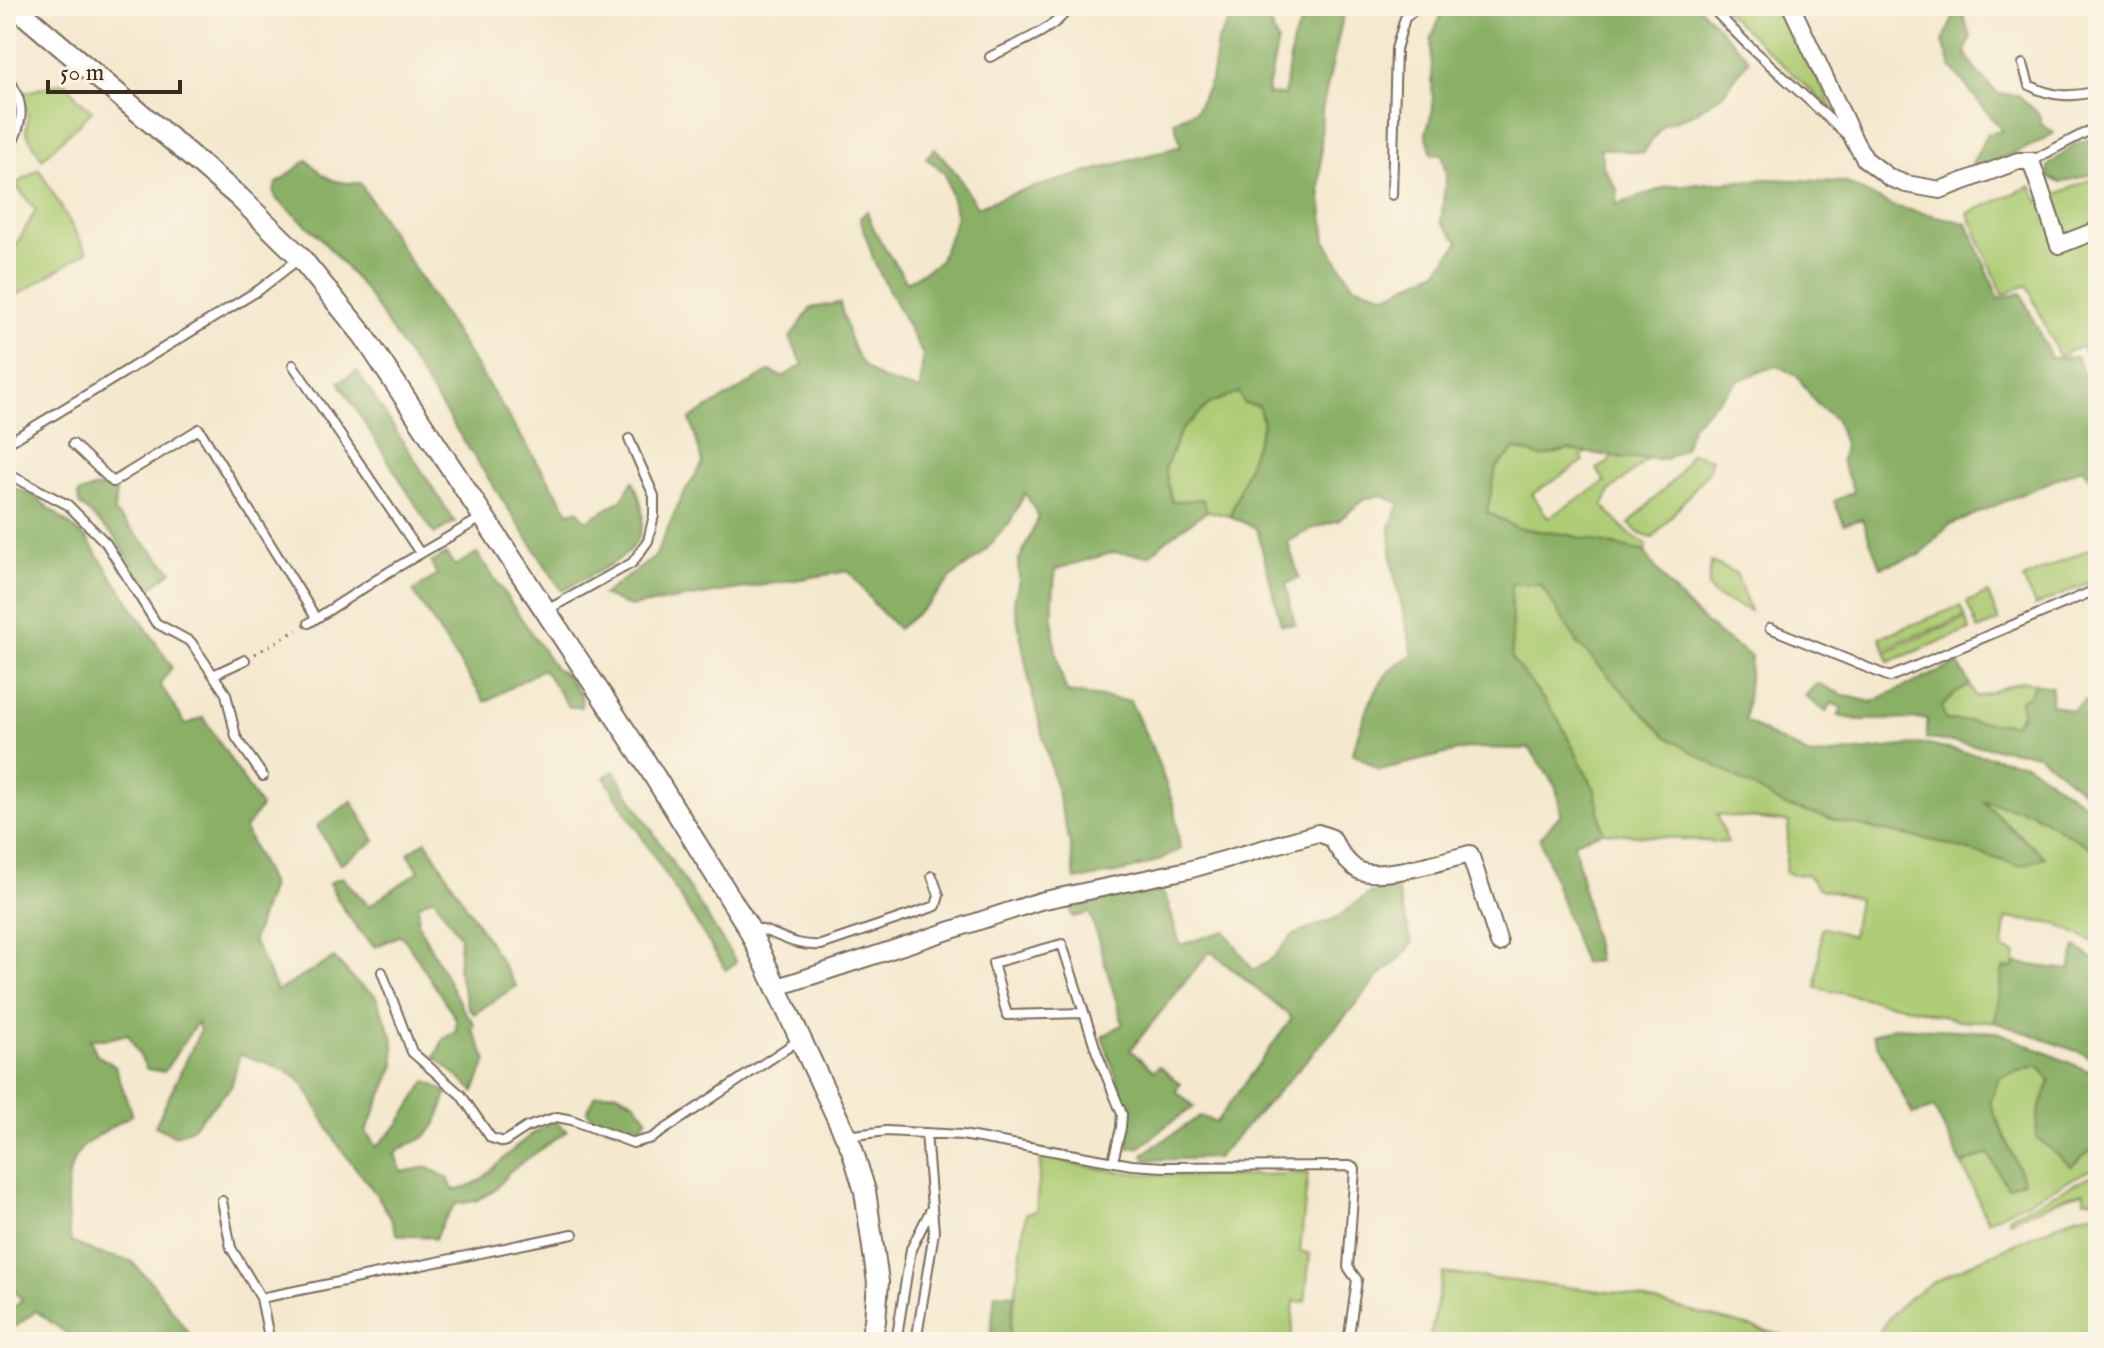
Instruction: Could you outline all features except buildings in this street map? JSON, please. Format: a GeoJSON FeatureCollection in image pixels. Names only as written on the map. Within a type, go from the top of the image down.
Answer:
{"type":"FeatureCollection","features":[{"type":"Feature","properties":{"kind":"street"},"geometry":{"type":"LineString","coordinates":[[14,6],[239,197],[300,257],[364,336],[546,611],[748,927],[846,1136],[865,1191],[874,1239],[878,1282],[870,1342]]}},
{"type":"Feature","properties":{"kind":"street"},"geometry":{"type":"LineString","coordinates":[[1791,6],[1855,142],[1865,159],[1890,178],[1940,190],[2018,161],[2031,161],[2059,245],[2098,230]]}},
{"type":"Feature","properties":{"kind":"street"},"geometry":{"type":"LineString","coordinates":[[775,988],[1040,901],[1188,870],[1318,833],[1332,838],[1339,851],[1361,871],[1392,872],[1470,854],[1499,943]]}},
{"type":"Feature","properties":{"kind":"lane"},"geometry":{"type":"LineString","coordinates":[[990,57],[1054,24],[1069,10],[1069,6]]}},
{"type":"Feature","properties":{"kind":"lane"},"geometry":{"type":"LineString","coordinates":[[1392,195],[1396,49],[1405,18],[1419,6]]}},
{"type":"Feature","properties":{"kind":"lane"},"geometry":{"type":"LineString","coordinates":[[1710,6],[1855,142]]}},
{"type":"Feature","properties":{"kind":"lane"},"geometry":{"type":"LineString","coordinates":[[2023,64],[2029,85],[2047,95],[2077,96],[2098,91]]}},
{"type":"Feature","properties":{"kind":"lane"},"geometry":{"type":"LineString","coordinates":[[6,74],[16,89],[23,111],[18,132],[6,156]]}},
{"type":"Feature","properties":{"kind":"lane"},"geometry":{"type":"LineString","coordinates":[[2031,161],[2098,126]]}},
{"type":"Feature","properties":{"kind":"lane"},"geometry":{"type":"LineString","coordinates":[[6,444],[259,290],[300,257]]}},
{"type":"Feature","properties":{"kind":"lane"},"geometry":{"type":"LineString","coordinates":[[293,365],[420,553]]}},
{"type":"Feature","properties":{"kind":"lane"},"geometry":{"type":"LineString","coordinates":[[73,444],[113,482],[199,429],[313,621],[420,553],[484,517]]}},
{"type":"Feature","properties":{"kind":"lane"},"geometry":{"type":"LineString","coordinates":[[546,611],[632,563],[648,541],[654,515],[654,496],[629,439]]}},
{"type":"Feature","properties":{"kind":"lane"},"geometry":{"type":"LineString","coordinates":[[6,473],[68,505],[106,543],[156,623],[191,642],[226,694],[236,737],[263,776]]}},
{"type":"Feature","properties":{"kind":"lane"},"geometry":{"type":"LineString","coordinates":[[1770,628],[1890,677],[2098,589]]}},
{"type":"Feature","properties":{"kind":"lane"},"geometry":{"type":"LineString","coordinates":[[213,675],[245,660]]}},
{"type":"Feature","properties":{"kind":"lane"},"geometry":{"type":"LineString","coordinates":[[748,927],[768,929],[802,946],[821,945],[936,906],[939,895],[932,876]]}},
{"type":"Feature","properties":{"kind":"lane"},"geometry":{"type":"LineString","coordinates":[[1084,1013],[1007,1015],[993,963],[1062,944],[1122,1114],[1113,1161]]}},
{"type":"Feature","properties":{"kind":"lane"},"geometry":{"type":"LineString","coordinates":[[382,972],[412,1052],[461,1095],[491,1138],[504,1142],[527,1127],[557,1117],[633,1143],[652,1138],[800,1040]]}},
{"type":"Feature","properties":{"kind":"lane"},"geometry":{"type":"LineString","coordinates":[[846,1136],[886,1131],[976,1137],[1164,1167],[1350,1166],[1355,1169],[1348,1267],[1357,1280],[1348,1342]]}},
{"type":"Feature","properties":{"kind":"lane"},"geometry":{"type":"LineString","coordinates":[[916,1342],[934,1232],[926,1133]]}},
{"type":"Feature","properties":{"kind":"lane"},"geometry":{"type":"LineString","coordinates":[[222,1201],[231,1248],[261,1298],[270,1342]]}},
{"type":"Feature","properties":{"kind":"lane"},"geometry":{"type":"LineString","coordinates":[[896,1342],[911,1249],[931,1211]]}},
{"type":"Feature","properties":{"kind":"lane"},"geometry":{"type":"LineString","coordinates":[[261,1298],[573,1234]]}},
{"type":"Feature","properties":{"kind":"path"},"geometry":{"type":"LineString","coordinates":[[245,660],[313,621]]}},
{"type":"Feature","properties":{"kind":"green space"},"geometry":{"type":"Polygon","coordinates":[[[1310,6],[1356,6],[1343,17],[1322,110],[1320,188],[1326,242],[1353,285],[1387,295],[1437,271],[1459,242],[1441,222],[1446,176],[1442,154],[1432,154],[1426,133],[1433,109],[1431,39],[1444,9],[1449,6],[1698,6],[1749,59],[1723,94],[1693,114],[1663,125],[1643,153],[1600,148],[1603,166],[1618,191],[1616,205],[1669,186],[1768,179],[1845,182],[1892,206],[1967,223],[1999,299],[2021,293],[2051,358],[2077,357],[2098,411],[2098,490],[2082,468],[1948,526],[1920,555],[1880,567],[1862,519],[1844,524],[1834,501],[1854,492],[1841,461],[1844,445],[1836,420],[1816,403],[1798,377],[1778,365],[1739,380],[1693,424],[1684,448],[1666,459],[1626,458],[1568,450],[1542,457],[1515,449],[1496,468],[1487,512],[1517,528],[1564,534],[1645,552],[1667,583],[1692,610],[1751,656],[1745,720],[1769,735],[1812,756],[1922,744],[2027,764],[2098,813],[2098,852],[2031,812],[1983,801],[2045,857],[2021,866],[1935,841],[1850,824],[1785,806],[1665,736],[1579,645],[1540,584],[1511,584],[1512,659],[1557,717],[1595,790],[1603,832],[1574,842],[1598,961],[1583,963],[1540,838],[1561,814],[1556,787],[1530,749],[1470,748],[1380,770],[1353,753],[1363,720],[1378,688],[1391,669],[1413,655],[1392,565],[1390,526],[1400,504],[1381,495],[1363,500],[1339,520],[1311,529],[1288,542],[1299,578],[1286,584],[1295,625],[1281,624],[1257,529],[1230,516],[1263,425],[1259,406],[1243,403],[1239,392],[1209,404],[1180,432],[1165,469],[1172,502],[1203,499],[1207,511],[1149,556],[1114,552],[1056,569],[1054,631],[1058,662],[1067,692],[1130,701],[1154,752],[1174,806],[1180,849],[1143,866],[1075,880],[1070,844],[1029,680],[1014,601],[1019,580],[1018,562],[1039,517],[1025,493],[1010,522],[982,554],[953,576],[927,605],[898,629],[849,571],[630,607],[602,595],[655,557],[682,496],[703,463],[690,419],[770,371],[782,377],[803,365],[790,338],[811,308],[840,303],[850,339],[862,363],[883,379],[920,390],[923,355],[875,264],[860,218],[867,211],[879,239],[907,282],[939,262],[956,214],[945,173],[926,158],[935,148],[957,174],[977,207],[1014,193],[1181,146],[1174,121],[1196,111],[1211,81],[1217,42],[1231,18],[1265,13],[1278,41],[1267,94],[1284,95],[1293,40],[1310,6]]]}},
{"type":"Feature","properties":{"kind":"green space"},"geometry":{"type":"Polygon","coordinates":[[[1720,6],[1782,6],[1835,113],[1720,6]]]}},
{"type":"Feature","properties":{"kind":"green space"},"geometry":{"type":"Polygon","coordinates":[[[1956,10],[1962,13],[1971,37],[1965,52],[1976,71],[1998,94],[2018,95],[2039,114],[2041,124],[2054,133],[1977,171],[1972,164],[1987,134],[2002,131],[1951,67],[1943,42],[1956,10]]]}},
{"type":"Feature","properties":{"kind":"green space"},"geometry":{"type":"Polygon","coordinates":[[[66,82],[92,111],[42,159],[26,132],[28,116],[23,93],[66,82]]]}},
{"type":"Feature","properties":{"kind":"green space"},"geometry":{"type":"Polygon","coordinates":[[[2098,136],[2098,172],[2061,183],[2048,177],[2048,166],[2074,145],[2098,136]]]}},
{"type":"Feature","properties":{"kind":"green space"},"geometry":{"type":"Polygon","coordinates":[[[307,160],[330,179],[360,183],[569,512],[578,510],[586,521],[621,500],[633,481],[643,524],[638,539],[629,551],[562,591],[365,290],[318,235],[277,200],[274,193],[276,184],[307,160]]]}},
{"type":"Feature","properties":{"kind":"green space"},"geometry":{"type":"Polygon","coordinates":[[[39,169],[87,252],[6,302],[6,250],[12,252],[36,210],[15,185],[39,169]]]}},
{"type":"Feature","properties":{"kind":"green space"},"geometry":{"type":"Polygon","coordinates":[[[2098,176],[2098,384],[2082,346],[2059,356],[2027,285],[2003,295],[1968,213],[2031,186],[2039,202],[2098,176]]]}},
{"type":"Feature","properties":{"kind":"green space"},"geometry":{"type":"Polygon","coordinates":[[[357,371],[455,522],[434,534],[339,382],[357,371]]]}},
{"type":"Feature","properties":{"kind":"green space"},"geometry":{"type":"Polygon","coordinates":[[[1239,392],[1259,406],[1263,424],[1230,516],[1207,511],[1202,499],[1171,502],[1165,469],[1180,432],[1209,404],[1239,392]]]}},
{"type":"Feature","properties":{"kind":"green space"},"geometry":{"type":"Polygon","coordinates":[[[1515,449],[1542,457],[1568,450],[1588,452],[1581,456],[1584,461],[1532,494],[1548,518],[1605,482],[1597,469],[1608,463],[1612,456],[1648,459],[1610,491],[1603,506],[1630,535],[1647,544],[1645,552],[1564,534],[1517,528],[1487,512],[1496,468],[1515,449]]]}},
{"type":"Feature","properties":{"kind":"green space"},"geometry":{"type":"Polygon","coordinates":[[[1691,453],[1712,459],[1708,472],[1653,538],[1640,534],[1629,524],[1677,476],[1691,453]]]}},
{"type":"Feature","properties":{"kind":"green space"},"geometry":{"type":"Polygon","coordinates":[[[6,485],[33,495],[87,539],[172,667],[160,684],[186,725],[203,717],[261,807],[245,829],[271,885],[253,940],[277,991],[334,958],[357,983],[375,995],[393,1038],[395,1065],[366,1131],[376,1147],[398,1125],[426,1081],[447,1092],[432,1129],[423,1138],[395,1154],[402,1172],[427,1167],[448,1178],[453,1190],[462,1188],[483,1178],[517,1146],[554,1121],[567,1131],[510,1171],[494,1191],[475,1201],[456,1204],[435,1239],[402,1235],[397,1234],[378,1197],[336,1142],[307,1090],[291,1074],[240,1054],[231,1087],[192,1128],[175,1136],[155,1126],[200,1031],[197,1022],[164,1072],[147,1069],[128,1034],[90,1039],[97,1055],[115,1066],[132,1115],[94,1138],[76,1155],[69,1174],[67,1198],[71,1242],[131,1261],[153,1284],[195,1342],[78,1342],[36,1311],[6,1334],[6,1312],[22,1301],[6,1278],[6,485]]]}},
{"type":"Feature","properties":{"kind":"green space"},"geometry":{"type":"Polygon","coordinates":[[[106,487],[116,492],[114,512],[172,571],[148,590],[115,537],[79,504],[78,494],[106,487]]]}},
{"type":"Feature","properties":{"kind":"green space"},"geometry":{"type":"Polygon","coordinates":[[[2093,547],[2098,558],[2098,579],[2035,606],[2023,579],[2093,547]]]}},
{"type":"Feature","properties":{"kind":"green space"},"geometry":{"type":"Polygon","coordinates":[[[477,553],[555,668],[565,674],[582,697],[581,707],[569,707],[543,669],[485,702],[413,591],[437,575],[431,563],[446,554],[455,566],[477,553]]]}},
{"type":"Feature","properties":{"kind":"green space"},"geometry":{"type":"Polygon","coordinates":[[[1711,562],[1736,573],[1750,611],[1715,596],[1708,587],[1711,562]]]}},
{"type":"Feature","properties":{"kind":"green space"},"geometry":{"type":"Polygon","coordinates":[[[1540,583],[1579,645],[1785,806],[1850,824],[1935,841],[2044,857],[1981,800],[2031,812],[2098,852],[2098,944],[2056,924],[2006,918],[2003,949],[2016,954],[2014,968],[2003,969],[1995,1022],[1957,1020],[1816,988],[1822,927],[1852,936],[1858,899],[1818,888],[1807,874],[1785,872],[1789,822],[1717,815],[1728,843],[1603,832],[1595,790],[1557,717],[1512,659],[1511,584],[1540,583]]]}},
{"type":"Feature","properties":{"kind":"green space"},"geometry":{"type":"Polygon","coordinates":[[[1988,593],[1999,621],[1978,630],[1967,602],[1988,593]]]}},
{"type":"Feature","properties":{"kind":"green space"},"geometry":{"type":"Polygon","coordinates":[[[1960,606],[1965,617],[1884,648],[1880,637],[1960,606]]]}},
{"type":"Feature","properties":{"kind":"green space"},"geometry":{"type":"Polygon","coordinates":[[[1966,619],[1970,630],[1889,662],[1885,651],[1966,619]]]}},
{"type":"Feature","properties":{"kind":"green space"},"geometry":{"type":"Polygon","coordinates":[[[1958,663],[1970,685],[1953,695],[1942,707],[1945,720],[2014,724],[2023,715],[2020,701],[2029,695],[2036,684],[2052,687],[2051,704],[2072,711],[2085,700],[2098,738],[2098,804],[2038,754],[1927,739],[1927,719],[1859,720],[1838,716],[1842,708],[1832,703],[1826,712],[1805,696],[1817,683],[1843,695],[1871,702],[1958,663]]]}},
{"type":"Feature","properties":{"kind":"green space"},"geometry":{"type":"Polygon","coordinates":[[[2021,681],[2036,684],[2014,724],[1944,720],[1942,707],[1953,695],[1970,685],[1976,697],[2021,681]]]}},
{"type":"Feature","properties":{"kind":"green space"},"geometry":{"type":"Polygon","coordinates":[[[614,771],[736,962],[726,970],[604,777],[614,771]]]}},
{"type":"Feature","properties":{"kind":"green space"},"geometry":{"type":"Polygon","coordinates":[[[352,801],[375,841],[340,864],[317,826],[352,801]]]}},
{"type":"Feature","properties":{"kind":"green space"},"geometry":{"type":"Polygon","coordinates":[[[426,841],[516,986],[474,1014],[468,1007],[458,971],[460,936],[433,897],[419,905],[418,924],[464,1011],[474,1023],[472,1029],[487,1060],[474,1091],[435,1057],[444,1038],[456,1032],[456,1019],[406,941],[400,935],[375,947],[349,917],[329,883],[342,877],[369,906],[419,871],[408,853],[426,841]]]}},
{"type":"Feature","properties":{"kind":"green space"},"geometry":{"type":"Polygon","coordinates":[[[1396,886],[1412,943],[1403,956],[1379,976],[1217,1158],[1146,1160],[1143,1154],[1200,1116],[1216,1122],[1292,1018],[1210,951],[1130,1050],[1154,1071],[1159,1066],[1180,1084],[1176,1091],[1194,1107],[1140,1147],[1128,1148],[1130,1116],[1102,1037],[1123,1024],[1090,913],[1073,917],[1070,908],[1160,888],[1168,903],[1180,945],[1225,931],[1253,970],[1274,957],[1292,936],[1336,918],[1370,893],[1396,886]]]}},
{"type":"Feature","properties":{"kind":"green space"},"geometry":{"type":"Polygon","coordinates":[[[2076,947],[2098,962],[2098,1062],[2082,1053],[1995,1022],[2003,968],[2014,968],[2015,963],[2069,970],[2076,947]]]}},
{"type":"Feature","properties":{"kind":"green space"},"geometry":{"type":"Polygon","coordinates":[[[1893,1027],[1998,1032],[2098,1075],[2098,1145],[2071,1166],[2036,1137],[2038,1114],[2050,1081],[2038,1065],[1999,1077],[1990,1103],[2024,1181],[2007,1187],[1988,1153],[1962,1165],[1934,1108],[1913,1115],[1872,1035],[1893,1027]]]}},
{"type":"Feature","properties":{"kind":"green space"},"geometry":{"type":"Polygon","coordinates":[[[2038,1065],[2050,1081],[2038,1114],[2071,1166],[2098,1145],[2098,1166],[1988,1221],[1962,1165],[1988,1153],[2007,1187],[1990,1103],[1999,1077],[2038,1065]]]}},
{"type":"Feature","properties":{"kind":"green space"},"geometry":{"type":"Polygon","coordinates":[[[615,1092],[634,1101],[647,1118],[638,1131],[603,1125],[587,1111],[596,1095],[615,1092]]]}},
{"type":"Feature","properties":{"kind":"green space"},"geometry":{"type":"Polygon","coordinates":[[[1041,1156],[1094,1168],[1153,1175],[1308,1173],[1300,1251],[1310,1254],[1305,1302],[1294,1301],[1291,1342],[1009,1342],[1026,1213],[1036,1211],[1041,1156]]]}},
{"type":"Feature","properties":{"kind":"green space"},"geometry":{"type":"Polygon","coordinates":[[[2098,1172],[2098,1199],[2084,1200],[2084,1192],[2068,1196],[2010,1221],[2008,1217],[2098,1172]]]}},
{"type":"Feature","properties":{"kind":"green space"},"geometry":{"type":"Polygon","coordinates":[[[2098,1212],[2098,1342],[1874,1342],[1895,1311],[1924,1288],[2078,1215],[2098,1212]]]}},
{"type":"Feature","properties":{"kind":"green space"},"geometry":{"type":"Polygon","coordinates":[[[1443,1273],[1620,1293],[1809,1342],[1429,1342],[1443,1273]]]}},
{"type":"Feature","properties":{"kind":"green space"},"geometry":{"type":"Polygon","coordinates":[[[995,1293],[1014,1294],[1009,1342],[990,1342],[995,1293]]]}}]}
